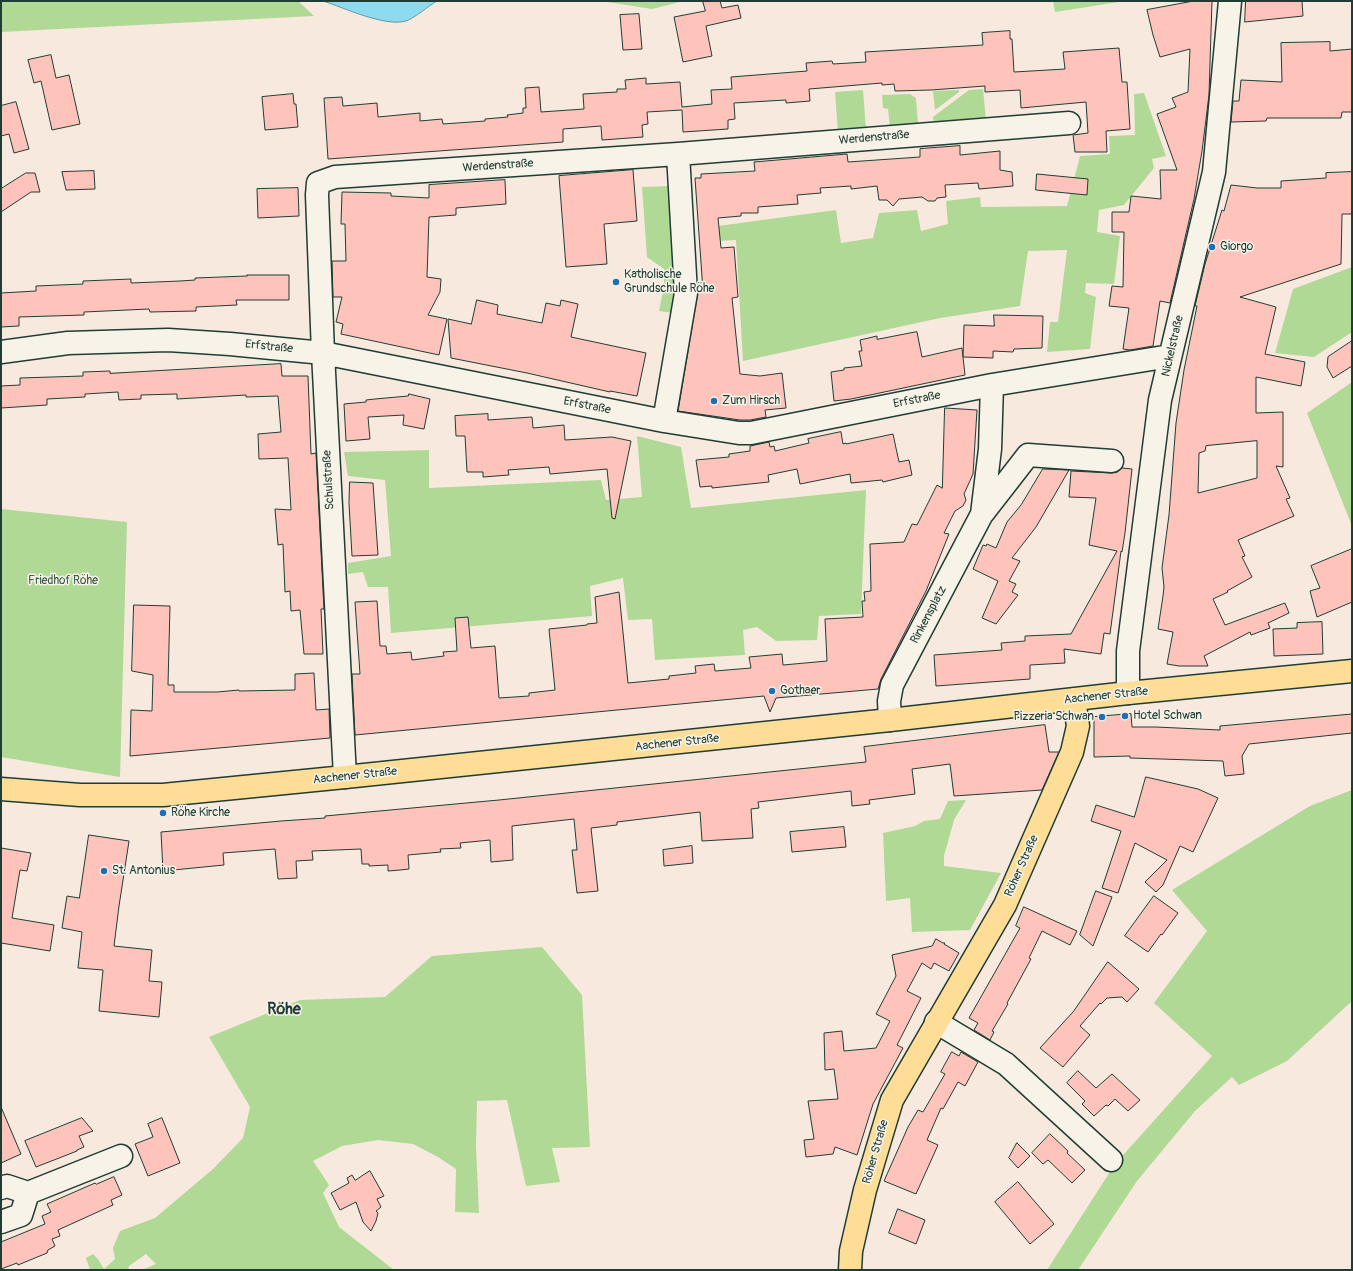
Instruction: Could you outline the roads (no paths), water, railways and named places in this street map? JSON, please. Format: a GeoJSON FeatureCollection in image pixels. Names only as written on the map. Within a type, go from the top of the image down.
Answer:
{"type":"FeatureCollection","features":[{"type":"Feature","properties":{"kind":"main road","name":"Aachener Straße"},"geometry":{"type":"LineString","coordinates":[[1,789],[74,795],[163,795],[345,778],[1128,693],[1352,671]]}},
{"type":"Feature","properties":{"kind":"main road","name":"Röher Straße"},"geometry":{"type":"LineString","coordinates":[[850,1270],[851,1251],[865,1190],[892,1100],[1005,905],[1072,752],[1078,726],[1074,699]]}},
{"type":"Feature","properties":{"kind":"street","name":"Nickelstraße"},"geometry":{"type":"LineString","coordinates":[[1128,693],[1128,651],[1160,400],[1214,172],[1230,1]]}},
{"type":"Feature","properties":{"kind":"street","name":"Werdenstraße"},"geometry":{"type":"LineString","coordinates":[[318,183],[335,178],[678,154],[1069,123]]}},
{"type":"Feature","properties":{"kind":"street"},"geometry":{"type":"LineString","coordinates":[[664,421],[686,293],[678,154]]}},
{"type":"Feature","properties":{"kind":"street","name":"Schulstraße"},"geometry":{"type":"LineString","coordinates":[[318,183],[317,195],[323,353],[345,778]]}},
{"type":"Feature","properties":{"kind":"street","name":"Erfstraße"},"geometry":{"type":"LineString","coordinates":[[1,352],[68,343],[168,340],[323,353],[664,421],[739,433],[751,433],[992,384],[1170,356]]}},
{"type":"Feature","properties":{"kind":"street","name":"Rinkensplatz"},"geometry":{"type":"LineString","coordinates":[[982,514],[990,449],[992,384]]}},
{"type":"Feature","properties":{"kind":"street","name":"Rinkensplatz"},"geometry":{"type":"LineString","coordinates":[[890,720],[889,701],[892,685],[982,514],[1028,454],[1112,461]]}},
{"type":"Feature","properties":{"kind":"street"},"geometry":{"type":"LineString","coordinates":[[936,1022],[1006,1064],[1111,1160]]}},
{"type":"Feature","properties":{"kind":"street"},"geometry":{"type":"LineString","coordinates":[[1,1188],[7,1186],[28,1193],[121,1156]]}},
{"type":"Feature","properties":{"kind":"street"},"geometry":{"type":"LineString","coordinates":[[1,1222],[20,1215],[28,1193]]}},
{"type":"Feature","properties":{"kind":"water"},"geometry":{"type":"Polygon","coordinates":[[[323,1],[437,1],[410,19],[397,22],[376,19],[323,1]]]}},
{"type":"Feature","properties":{"kind":"place","name":"Giorgo"},"geometry":{"type":"Point","coordinates":[1212,247]}},
{"type":"Feature","properties":{"kind":"place","name":"Katholische Grundschule Röhe"},"geometry":{"type":"Point","coordinates":[616,282]}},
{"type":"Feature","properties":{"kind":"place","name":"Zum Hirsch"},"geometry":{"type":"Point","coordinates":[714,401]}},
{"type":"Feature","properties":{"kind":"place","name":"Gothaer"},"geometry":{"type":"Point","coordinates":[772,691]}},
{"type":"Feature","properties":{"kind":"place","name":"Hotel Schwan"},"geometry":{"type":"Point","coordinates":[1125,716]}},
{"type":"Feature","properties":{"kind":"place","name":"Pizzeria Schwan"},"geometry":{"type":"Point","coordinates":[1102,717]}},
{"type":"Feature","properties":{"kind":"place","name":"Röhe Kirche"},"geometry":{"type":"Point","coordinates":[163,813]}},
{"type":"Feature","properties":{"kind":"place","name":"St. Antonius"},"geometry":{"type":"Point","coordinates":[104,871]}},
{"type":"Feature","properties":{"kind":"district","name":"Röhe"},"geometry":{"type":"Point","coordinates":[284,1010]}},
{"type":"Feature","properties":{"kind":"park label","name":"Friedhof Röhe"},"geometry":{"type":"Point","coordinates":[63,581]}}]}
